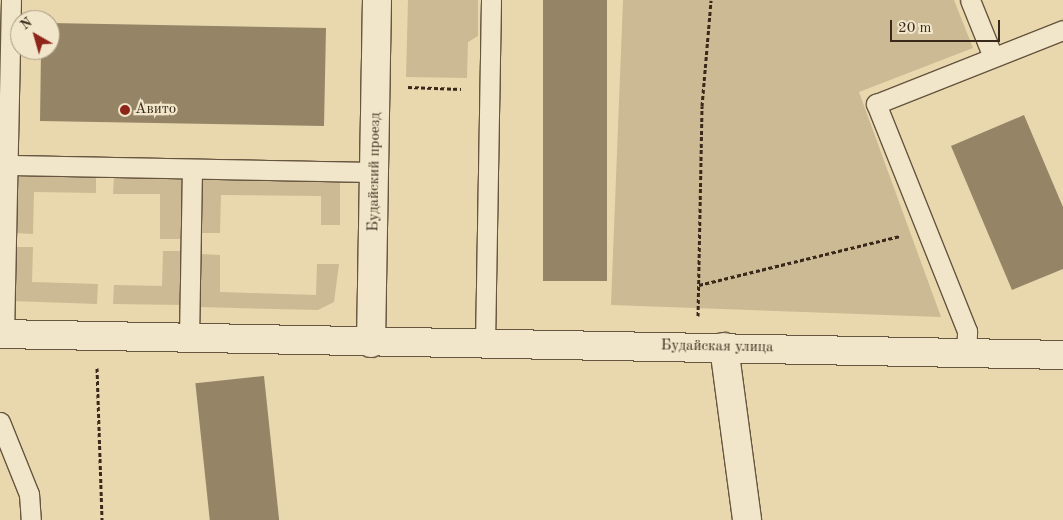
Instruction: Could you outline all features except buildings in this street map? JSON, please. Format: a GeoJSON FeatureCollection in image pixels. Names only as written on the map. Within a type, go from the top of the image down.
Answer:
{"type":"FeatureCollection","features":[{"type":"Feature","properties":{"kind":"street","name":"Будайский проезд"},"geometry":{"type":"LineString","coordinates":[[371,343],[377,0]]}},
{"type":"Feature","properties":{"kind":"street","name":"Будайская улица"},"geometry":{"type":"LineString","coordinates":[[2,334],[371,343],[724,347],[1063,355]]}},
{"type":"Feature","properties":{"kind":"street"},"geometry":{"type":"LineString","coordinates":[[724,347],[747,520]]}},
{"type":"Feature","properties":{"kind":"lane"},"geometry":{"type":"LineString","coordinates":[[2,334],[12,0]]}},
{"type":"Feature","properties":{"kind":"lane"},"geometry":{"type":"LineString","coordinates":[[484,344],[491,0]]}},
{"type":"Feature","properties":{"kind":"lane"},"geometry":{"type":"LineString","coordinates":[[970,0],[993,57]]}},
{"type":"Feature","properties":{"kind":"lane"},"geometry":{"type":"LineString","coordinates":[[966,353],[966,331],[876,104],[1063,30]]}},
{"type":"Feature","properties":{"kind":"lane"},"geometry":{"type":"LineString","coordinates":[[8,165],[375,172]]}},
{"type":"Feature","properties":{"kind":"lane"},"geometry":{"type":"LineString","coordinates":[[189,339],[192,169]]}},
{"type":"Feature","properties":{"kind":"lane"},"geometry":{"type":"LineString","coordinates":[[0,422],[29,494],[31,520]]}},
{"type":"Feature","properties":{"kind":"path"},"geometry":{"type":"LineString","coordinates":[[698,321],[702,106],[711,0]]}},
{"type":"Feature","properties":{"kind":"path"},"geometry":{"type":"LineString","coordinates":[[400,87],[489,89]]}},
{"type":"Feature","properties":{"kind":"path"},"geometry":{"type":"LineString","coordinates":[[699,285],[926,230]]}},
{"type":"Feature","properties":{"kind":"path"},"geometry":{"type":"LineString","coordinates":[[97,365],[102,520]]}},
{"type":"Feature","properties":{"kind":"shaded area"},"geometry":{"type":"Polygon","coordinates":[[[408,0],[478,0],[478,36],[468,42],[467,78],[406,77],[408,0]]]}},
{"type":"Feature","properties":{"kind":"shaded area"},"geometry":{"type":"Polygon","coordinates":[[[623,0],[954,0],[973,48],[859,92],[941,317],[611,305],[623,0]]]}},
{"type":"Feature","properties":{"kind":"shaded area"},"geometry":{"type":"Polygon","coordinates":[[[14,174],[96,175],[96,193],[34,192],[33,234],[14,233],[14,174]]]}},
{"type":"Feature","properties":{"kind":"shaded area"},"geometry":{"type":"Polygon","coordinates":[[[184,175],[185,239],[160,239],[160,194],[113,194],[114,176],[184,175]]]}},
{"type":"Feature","properties":{"kind":"shaded area"},"geometry":{"type":"Polygon","coordinates":[[[201,178],[340,179],[340,225],[321,225],[321,196],[221,195],[220,233],[200,233],[201,178]]]}},
{"type":"Feature","properties":{"kind":"shaded area"},"geometry":{"type":"Polygon","coordinates":[[[14,247],[33,247],[32,282],[98,284],[97,304],[12,301],[14,247]]]}},
{"type":"Feature","properties":{"kind":"shaded area"},"geometry":{"type":"Polygon","coordinates":[[[163,251],[184,251],[184,305],[113,304],[114,285],[162,286],[163,251]]]}},
{"type":"Feature","properties":{"kind":"shaded area"},"geometry":{"type":"Polygon","coordinates":[[[200,254],[220,255],[220,292],[316,295],[317,264],[339,264],[334,302],[318,310],[199,307],[200,254]]]}},
{"type":"Feature","properties":{"kind":"place","name":"Авито"},"geometry":{"type":"Point","coordinates":[125,110]}}]}
